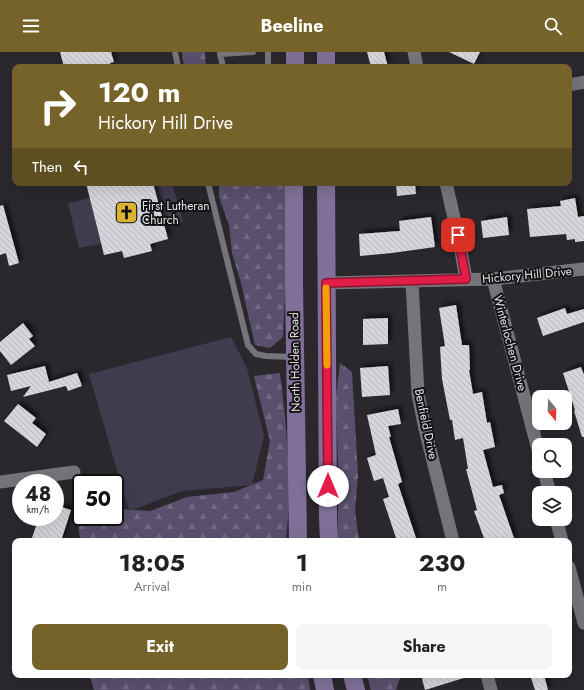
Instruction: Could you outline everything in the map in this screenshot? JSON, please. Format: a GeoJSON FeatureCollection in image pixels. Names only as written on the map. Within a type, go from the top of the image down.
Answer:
{"type":"FeatureCollection","features":[{"type":"Feature","properties":{"kind":"main road"},"geometry":{"type":"LineString","coordinates":[[295,64],[296,52]]}},
{"type":"Feature","properties":{"kind":"main road"},"geometry":{"type":"LineString","coordinates":[[326,52],[326,64]]}},
{"type":"Feature","properties":{"kind":"main road","name":"North Holden Road"},"geometry":{"type":"LineString","coordinates":[[294,186],[298,538]]}},
{"type":"Feature","properties":{"kind":"main road"},"geometry":{"type":"LineString","coordinates":[[326,186],[328,517],[330,538]]}},
{"type":"Feature","properties":{"kind":"main road"},"geometry":{"type":"LineString","coordinates":[[323,678],[325,690]]}},
{"type":"Feature","properties":{"kind":"main road"},"geometry":{"type":"LineString","coordinates":[[353,678],[356,690]]}},
{"type":"Feature","properties":{"kind":"street"},"geometry":{"type":"LineString","coordinates":[[414,52],[416,64]]}},
{"type":"Feature","properties":{"kind":"street"},"geometry":{"type":"LineString","coordinates":[[572,84],[584,82]]}},
{"type":"Feature","properties":{"kind":"street"},"geometry":{"type":"LineString","coordinates":[[447,186],[466,279]]}},
{"type":"Feature","properties":{"kind":"street","name":"Hickory Hill Drive"},"geometry":{"type":"LineString","coordinates":[[326,283],[493,279],[584,269]]}},
{"type":"Feature","properties":{"kind":"street","name":"Winterlochen Drive"},"geometry":{"type":"LineString","coordinates":[[493,279],[535,438]]}},
{"type":"Feature","properties":{"kind":"street","name":"Benfield Drive"},"geometry":{"type":"LineString","coordinates":[[412,282],[418,394],[425,429],[452,538]]}},
{"type":"Feature","properties":{"kind":"street"},"geometry":{"type":"LineString","coordinates":[[0,482],[74,472]]}},
{"type":"Feature","properties":{"kind":"street"},"geometry":{"type":"LineString","coordinates":[[558,526],[561,538]]}},
{"type":"Feature","properties":{"kind":"street"},"geometry":{"type":"LineString","coordinates":[[572,578],[584,623]]}},
{"type":"Feature","properties":{"kind":"street"},"geometry":{"type":"LineString","coordinates":[[488,678],[491,690]]}},
{"type":"Feature","properties":{"kind":"lane"},"geometry":{"type":"LineString","coordinates":[[175,52],[177,64]]}},
{"type":"Feature","properties":{"kind":"lane"},"geometry":{"type":"LineString","coordinates":[[222,64],[220,54],[252,52]]}},
{"type":"Feature","properties":{"kind":"lane"},"geometry":{"type":"LineString","coordinates":[[268,52],[268,64]]}},
{"type":"Feature","properties":{"kind":"lane"},"geometry":{"type":"LineString","coordinates":[[209,186],[248,345],[256,354],[266,356],[295,357]]}},
{"type":"Feature","properties":{"kind":"green space"},"geometry":{"type":"Polygon","coordinates":[[[182,52],[205,52],[206,64],[184,64],[182,52]]]}},
{"type":"Feature","properties":{"kind":"green space"},"geometry":{"type":"Polygon","coordinates":[[[219,186],[285,186],[286,275],[283,337],[270,348],[255,345],[241,283],[232,253],[229,225],[219,197],[219,186]]]}},
{"type":"Feature","properties":{"kind":"green space"},"geometry":{"type":"Polygon","coordinates":[[[340,363],[352,372],[358,475],[355,510],[359,538],[338,538],[336,397],[340,363]]]}},
{"type":"Feature","properties":{"kind":"green space"},"geometry":{"type":"Polygon","coordinates":[[[280,373],[285,415],[289,478],[286,538],[80,538],[78,526],[124,526],[124,509],[150,511],[187,497],[234,492],[263,480],[270,441],[254,376],[280,373]]]}},
{"type":"Feature","properties":{"kind":"green space"},"geometry":{"type":"Polygon","coordinates":[[[90,678],[308,678],[310,690],[94,690],[90,678]]]}},
{"type":"Feature","properties":{"kind":"green space"},"geometry":{"type":"Polygon","coordinates":[[[368,678],[400,678],[396,690],[371,690],[368,678]]]}},
{"type":"Feature","properties":{"kind":"shaded area"},"geometry":{"type":"Polygon","coordinates":[[[154,186],[173,186],[183,222],[165,227],[154,186]]]}},
{"type":"Feature","properties":{"kind":"shaded area"},"geometry":{"type":"Polygon","coordinates":[[[90,198],[101,244],[79,248],[68,203],[90,198]]]}},
{"type":"Feature","properties":{"kind":"shaded area"},"geometry":{"type":"Polygon","coordinates":[[[231,337],[247,368],[264,436],[252,485],[182,491],[129,511],[124,494],[124,474],[118,474],[89,374],[231,337]]]}},
{"type":"Feature","properties":{"kind":"building"},"geometry":{"type":"Polygon","coordinates":[[[60,52],[111,52],[114,62],[110,64],[63,64],[60,52]]]}},
{"type":"Feature","properties":{"kind":"building"},"geometry":{"type":"Polygon","coordinates":[[[367,52],[384,52],[387,64],[370,64],[367,52]]]}},
{"type":"Feature","properties":{"kind":"building"},"geometry":{"type":"Polygon","coordinates":[[[449,52],[480,52],[474,64],[449,52]]]}},
{"type":"Feature","properties":{"kind":"building","name":"First Lutheran Church"},"geometry":{"type":"Polygon","coordinates":[[[87,186],[154,186],[168,239],[150,244],[152,251],[124,258],[122,251],[104,255],[87,186]]]}},
{"type":"Feature","properties":{"kind":"building"},"geometry":{"type":"Polygon","coordinates":[[[396,186],[415,186],[416,194],[397,196],[396,186]]]}},
{"type":"Feature","properties":{"kind":"building"},"geometry":{"type":"Polygon","coordinates":[[[575,198],[578,217],[584,216],[584,241],[575,242],[575,239],[567,240],[566,234],[530,237],[527,209],[561,206],[560,201],[575,198]]]}},
{"type":"Feature","properties":{"kind":"building"},"geometry":{"type":"Polygon","coordinates":[[[3,205],[19,263],[9,266],[6,253],[0,255],[0,206],[3,205]]]}},
{"type":"Feature","properties":{"kind":"building"},"geometry":{"type":"Polygon","coordinates":[[[431,217],[435,247],[360,256],[359,234],[400,231],[399,221],[431,217]]]}},
{"type":"Feature","properties":{"kind":"building"},"geometry":{"type":"Polygon","coordinates":[[[507,217],[509,235],[483,238],[481,221],[507,217]]]}},
{"type":"Feature","properties":{"kind":"building"},"geometry":{"type":"Polygon","coordinates":[[[456,305],[462,345],[469,345],[469,370],[473,394],[482,392],[487,423],[490,422],[495,447],[483,450],[493,487],[502,485],[504,493],[499,495],[514,538],[484,538],[474,511],[477,510],[466,469],[468,469],[463,438],[455,440],[452,420],[450,420],[442,379],[440,347],[445,346],[439,308],[456,305]]]}},
{"type":"Feature","properties":{"kind":"building"},"geometry":{"type":"Polygon","coordinates":[[[565,308],[567,314],[584,309],[584,322],[543,336],[537,318],[565,308]]]}},
{"type":"Feature","properties":{"kind":"building"},"geometry":{"type":"Polygon","coordinates":[[[388,318],[388,344],[363,345],[363,319],[388,318]]]}},
{"type":"Feature","properties":{"kind":"building"},"geometry":{"type":"Polygon","coordinates":[[[23,323],[33,336],[29,339],[35,346],[11,365],[0,351],[0,342],[23,323]]]}},
{"type":"Feature","properties":{"kind":"building"},"geometry":{"type":"Polygon","coordinates":[[[45,366],[49,382],[77,373],[82,386],[68,391],[66,386],[23,397],[31,386],[11,391],[7,375],[45,366]]]}},
{"type":"Feature","properties":{"kind":"building"},"geometry":{"type":"Polygon","coordinates":[[[388,366],[390,395],[362,397],[360,368],[388,366]]]}},
{"type":"Feature","properties":{"kind":"building"},"geometry":{"type":"Polygon","coordinates":[[[581,367],[584,375],[584,437],[582,437],[574,411],[572,390],[569,390],[563,373],[581,367]]]}},
{"type":"Feature","properties":{"kind":"building"},"geometry":{"type":"Polygon","coordinates":[[[18,404],[36,418],[32,423],[46,434],[37,447],[4,421],[18,404]]]}},
{"type":"Feature","properties":{"kind":"building"},"geometry":{"type":"Polygon","coordinates":[[[398,409],[401,424],[388,426],[391,437],[389,437],[402,482],[398,484],[416,538],[396,538],[383,499],[389,497],[383,478],[374,481],[367,458],[376,455],[367,415],[398,409]]]}},
{"type":"Feature","properties":{"kind":"building"},"geometry":{"type":"Polygon","coordinates":[[[64,508],[71,510],[62,538],[32,538],[36,526],[64,526],[64,508]]]}},
{"type":"Feature","properties":{"kind":"building"},"geometry":{"type":"Polygon","coordinates":[[[422,678],[464,678],[425,690],[422,678]]]}},
{"type":"Feature","properties":{"kind":"building"},"geometry":{"type":"Polygon","coordinates":[[[531,678],[545,678],[548,690],[535,690],[531,678]]]}},
{"type":"Feature","properties":{"kind":"slow traffic"},"geometry":{"type":"LineString","coordinates":[[326,288],[327,365]]}},
{"type":"Feature","properties":{"kind":"place","name":"First Lutheran Church"},"geometry":{"type":"Point","coordinates":[127,213]}},
{"type":"Feature","properties":{"kind":"route"},"geometry":{"type":"LineString","coordinates":[[328,486],[326,283],[412,282],[466,279],[458,235]]}}]}
